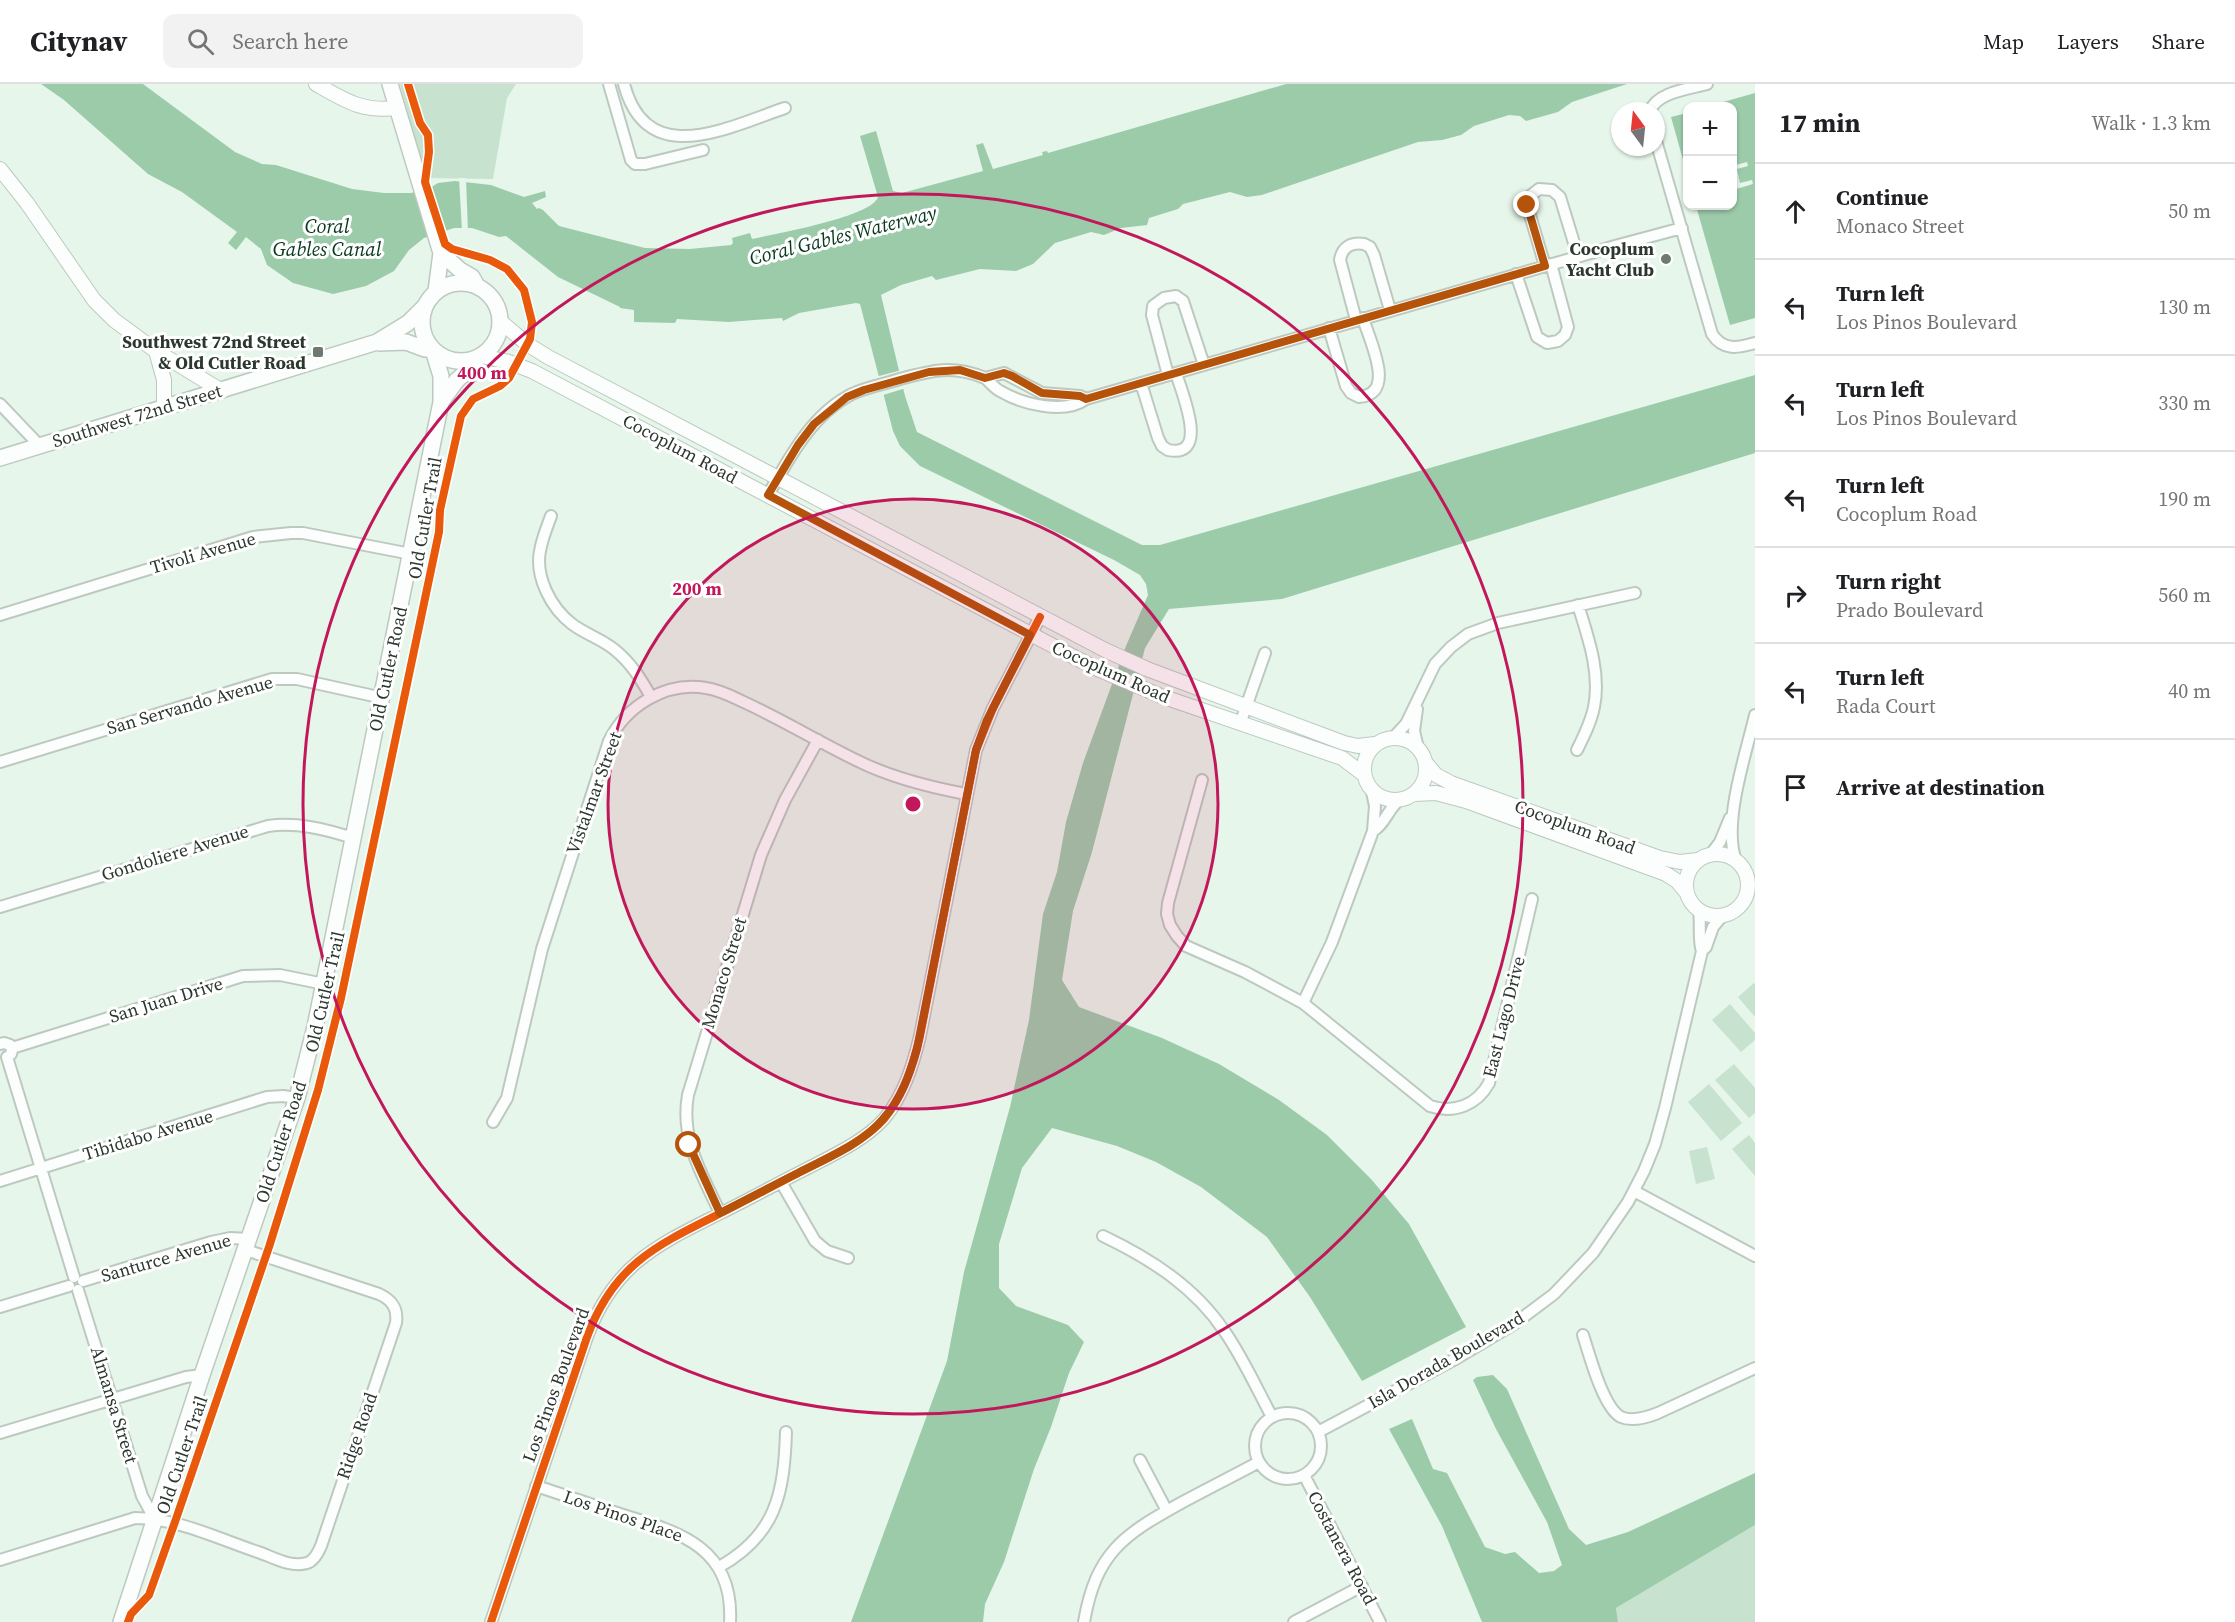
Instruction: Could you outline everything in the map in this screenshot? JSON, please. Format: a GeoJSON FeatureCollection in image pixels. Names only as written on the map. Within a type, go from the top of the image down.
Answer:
{"type":"FeatureCollection","features":[{"type":"Feature","properties":{"kind":"main road"},"geometry":{"type":"LineString","coordinates":[[391,86],[439,248],[436,291]]}},
{"type":"Feature","properties":{"kind":"main road"},"geometry":{"type":"LineString","coordinates":[[439,248],[460,270],[472,277],[477,286]]}},
{"type":"Feature","properties":{"kind":"main road"},"geometry":{"type":"LineString","coordinates":[[461,282],[477,286],[495,302],[500,321],[495,342],[479,357],[460,361],[452,360],[432,349],[422,331],[424,306],[436,291],[453,283],[461,282]]}},
{"type":"Feature","properties":{"kind":"main road","name":"Southwest 72nd Street"},"geometry":{"type":"LineString","coordinates":[[0,458],[377,342],[408,323],[424,306]]}},
{"type":"Feature","properties":{"kind":"main road","name":"Southwest 72nd Street"},"geometry":{"type":"LineString","coordinates":[[377,342],[383,344],[406,342],[425,349],[432,349]]}},
{"type":"Feature","properties":{"kind":"main road","name":"Old Cutler Road"},"geometry":{"type":"LineString","coordinates":[[121,1622],[202,1375],[297,1098],[314,1033],[441,402],[441,376],[432,349]]}},
{"type":"Feature","properties":{"kind":"main road","name":"Old Cutler Road"},"geometry":{"type":"LineString","coordinates":[[441,402],[457,380],[473,366],[479,357]]}},
{"type":"Feature","properties":{"kind":"street"},"geometry":{"type":"LineString","coordinates":[[316,84],[357,106],[375,110],[397,108]]}},
{"type":"Feature","properties":{"kind":"street"},"geometry":{"type":"LineString","coordinates":[[609,84],[631,160],[635,164],[645,164],[703,150]]}},
{"type":"Feature","properties":{"kind":"street"},"geometry":{"type":"LineString","coordinates":[[624,84],[632,104],[645,122],[659,132],[672,136],[705,134],[786,108]]}},
{"type":"Feature","properties":{"kind":"street"},"geometry":{"type":"LineString","coordinates":[[1655,102],[1661,98],[1707,84]]}},
{"type":"Feature","properties":{"kind":"street"},"geometry":{"type":"LineString","coordinates":[[1660,156],[1715,338],[1731,348],[1755,343]]}},
{"type":"Feature","properties":{"kind":"street"},"geometry":{"type":"LineString","coordinates":[[0,169],[94,300],[124,329],[222,391]]}},
{"type":"Feature","properties":{"kind":"street"},"geometry":{"type":"LineString","coordinates":[[1516,274],[1534,334],[1543,341],[1554,342],[1562,339],[1568,327],[1527,205],[1530,196],[1539,189],[1552,190],[1560,197],[1578,256]]}},
{"type":"Feature","properties":{"kind":"street"},"geometry":{"type":"LineString","coordinates":[[768,495],[798,445],[819,419],[847,397],[864,390],[937,370],[960,370],[985,378],[1000,391],[1043,406],[1071,405],[1390,310],[1682,228]]}},
{"type":"Feature","properties":{"kind":"street"},"geometry":{"type":"LineString","coordinates":[[1329,328],[1348,390],[1359,397],[1368,396],[1376,390],[1380,379],[1340,260],[1342,251],[1352,244],[1364,244],[1372,251],[1390,310]]}},
{"type":"Feature","properties":{"kind":"street"},"geometry":{"type":"LineString","coordinates":[[1141,383],[1160,442],[1168,450],[1181,449],[1191,441],[1192,433],[1152,315],[1154,306],[1164,298],[1176,296],[1183,301],[1204,365]]}},
{"type":"Feature","properties":{"kind":"street","name":"Cocoplum Road"},"geometry":{"type":"LineString","coordinates":[[500,321],[531,347],[1105,650],[1147,669],[1344,743],[1358,746],[1375,744],[1393,738]]}},
{"type":"Feature","properties":{"kind":"street"},"geometry":{"type":"LineString","coordinates":[[156,351],[163,374],[164,408]]}},
{"type":"Feature","properties":{"kind":"street","name":"Cocoplum Road"},"geometry":{"type":"LineString","coordinates":[[479,357],[509,362],[532,370],[1095,668],[1137,687],[1342,758],[1363,774],[1372,792]]}},
{"type":"Feature","properties":{"kind":"street"},"geometry":{"type":"LineString","coordinates":[[985,378],[1004,373],[1042,393],[1080,396],[1086,399]]}},
{"type":"Feature","properties":{"kind":"street"},"geometry":{"type":"LineString","coordinates":[[0,404],[40,446]]}},
{"type":"Feature","properties":{"kind":"street"},"geometry":{"type":"LineString","coordinates":[[551,516],[539,558],[542,578],[549,596],[567,620],[607,644],[623,657],[638,675],[651,697]]}},
{"type":"Feature","properties":{"kind":"street","name":"Tivoli Avenue"},"geometry":{"type":"LineString","coordinates":[[0,615],[243,540],[263,536],[303,533],[411,554]]}},
{"type":"Feature","properties":{"kind":"street"},"geometry":{"type":"LineString","coordinates":[[1393,738],[1404,728],[1417,706],[1427,677],[1435,664],[1462,638],[1488,626],[1635,593]]}},
{"type":"Feature","properties":{"kind":"street"},"geometry":{"type":"LineString","coordinates":[[1577,750],[1592,715],[1596,687],[1593,661],[1578,605]]}},
{"type":"Feature","properties":{"kind":"street","name":"Los Pinos Boulevard"},"geometry":{"type":"LineString","coordinates":[[491,1622],[587,1337],[602,1302],[623,1275],[651,1250],[846,1148],[870,1132],[884,1118],[902,1091],[920,1036],[976,750],[987,720],[1040,617]]}},
{"type":"Feature","properties":{"kind":"street"},"geometry":{"type":"LineString","coordinates":[[1240,724],[1265,653]]}},
{"type":"Feature","properties":{"kind":"street","name":"San Servando Avenue"},"geometry":{"type":"LineString","coordinates":[[0,762],[272,680],[297,679],[383,698]]}},
{"type":"Feature","properties":{"kind":"street","name":"Vistalmar Street"},"geometry":{"type":"LineString","coordinates":[[493,1122],[507,1098],[542,949],[609,741],[623,719],[651,697],[684,688],[705,687],[755,707],[858,761],[886,773],[922,785],[966,794]]}},
{"type":"Feature","properties":{"kind":"street"},"geometry":{"type":"LineString","coordinates":[[1417,706],[1414,734],[1418,748]]}},
{"type":"Feature","properties":{"kind":"street"},"geometry":{"type":"LineString","coordinates":[[1705,857],[1720,854],[1736,861],[1743,868],[1747,877],[1746,897],[1732,912],[1715,916],[1699,911],[1686,892],[1688,874],[1705,857],[1720,842],[1732,816],[1755,715]]}},
{"type":"Feature","properties":{"kind":"street"},"geometry":{"type":"LineString","coordinates":[[1393,738],[1402,739],[1418,748]]}},
{"type":"Feature","properties":{"kind":"street","name":"Monaco Street"},"geometry":{"type":"LineString","coordinates":[[720,1213],[689,1145],[685,1120],[688,1095],[761,855],[784,800],[818,740]]}},
{"type":"Feature","properties":{"kind":"street"},"geometry":{"type":"LineString","coordinates":[[1363,774],[1365,758],[1375,744]]}},
{"type":"Feature","properties":{"kind":"street","name":"Cocoplum Road"},"geometry":{"type":"LineString","coordinates":[[1418,748],[1425,762],[1436,775],[1451,783],[1660,858],[1680,862],[1705,857]]}},
{"type":"Feature","properties":{"kind":"street"},"geometry":{"type":"LineString","coordinates":[[1414,794],[1425,779],[1425,762]]}},
{"type":"Feature","properties":{"kind":"street","name":"East Lago Drive"},"geometry":{"type":"LineString","coordinates":[[1202,780],[1168,903],[1167,915],[1177,936],[1191,948],[1245,972],[1303,1003],[1424,1102],[1442,1109],[1469,1104],[1485,1091],[1492,1074],[1532,899]]}},
{"type":"Feature","properties":{"kind":"street"},"geometry":{"type":"LineString","coordinates":[[1372,792],[1380,797],[1398,801]]}},
{"type":"Feature","properties":{"kind":"street"},"geometry":{"type":"LineString","coordinates":[[1303,1003],[1327,956],[1373,831],[1375,806],[1372,792]]}},
{"type":"Feature","properties":{"kind":"street","name":"Cocoplum Road"},"geometry":{"type":"LineString","coordinates":[[1398,801],[1414,794],[1436,793],[1466,801],[1666,874],[1677,881],[1686,892]]}},
{"type":"Feature","properties":{"kind":"street"},"geometry":{"type":"LineString","coordinates":[[1373,831],[1380,827],[1388,810],[1398,801]]}},
{"type":"Feature","properties":{"kind":"street"},"geometry":{"type":"LineString","coordinates":[[1732,816],[1732,847],[1736,861]]}},
{"type":"Feature","properties":{"kind":"street","name":"Gondoliere Avenue"},"geometry":{"type":"LineString","coordinates":[[0,907],[268,826],[295,825],[322,829],[353,838]]}},
{"type":"Feature","properties":{"kind":"street","name":"Isla Dorada Boulevard"},"geometry":{"type":"LineString","coordinates":[[1699,911],[1702,951]]}},
{"type":"Feature","properties":{"kind":"street","name":"Isla Dorada Boulevard"},"geometry":{"type":"LineString","coordinates":[[1318,1432],[1467,1352],[1537,1307],[1568,1281],[1589,1258],[1608,1233],[1634,1191],[1650,1158],[1662,1119],[1702,951],[1706,947],[1713,927],[1723,915]]}},
{"type":"Feature","properties":{"kind":"street","name":"San Juan Drive"},"geometry":{"type":"LineString","coordinates":[[3,1048],[243,976],[280,975],[324,984]]}},
{"type":"Feature","properties":{"kind":"street","name":"Almansa Street"},"geometry":{"type":"LineString","coordinates":[[3,1048],[142,1496],[154,1518]]}},
{"type":"Feature","properties":{"kind":"street","name":"Tibidabo Avenue"},"geometry":{"type":"LineString","coordinates":[[0,1181],[267,1097],[297,1098]]}},
{"type":"Feature","properties":{"kind":"street"},"geometry":{"type":"LineString","coordinates":[[781,1182],[815,1240],[827,1251],[848,1258]]}},
{"type":"Feature","properties":{"kind":"street"},"geometry":{"type":"LineString","coordinates":[[1634,1191],[1755,1256]]}},
{"type":"Feature","properties":{"kind":"street"},"geometry":{"type":"LineString","coordinates":[[1103,1236],[1129,1248],[1167,1272],[1197,1298],[1226,1333],[1272,1417]]}},
{"type":"Feature","properties":{"kind":"street","name":"Santurce Avenue"},"geometry":{"type":"LineString","coordinates":[[0,1307],[210,1242],[230,1238],[379,1294],[395,1306]]}},
{"type":"Feature","properties":{"kind":"street","name":"Ridge Road"},"geometry":{"type":"LineString","coordinates":[[154,1518],[282,1561],[308,1563],[315,1557],[321,1546],[396,1323],[395,1306]]}},
{"type":"Feature","properties":{"kind":"street"},"geometry":{"type":"LineString","coordinates":[[1583,1335],[1611,1407],[1621,1417],[1643,1418],[1658,1413],[1755,1368]]}},
{"type":"Feature","properties":{"kind":"street"},"geometry":{"type":"LineString","coordinates":[[0,1433],[186,1377],[202,1375]]}},
{"type":"Feature","properties":{"kind":"street"},"geometry":{"type":"LineString","coordinates":[[1292,1413],[1303,1417],[1318,1432],[1319,1456],[1311,1470],[1304,1475],[1283,1479],[1273,1476],[1259,1462],[1255,1451],[1255,1441],[1258,1432],[1272,1417],[1292,1413]]}},
{"type":"Feature","properties":{"kind":"street"},"geometry":{"type":"LineString","coordinates":[[730,1622],[726,1588],[719,1567],[749,1547],[768,1523],[784,1473],[786,1432]]}},
{"type":"Feature","properties":{"kind":"street"},"geometry":{"type":"LineString","coordinates":[[1140,1460],[1167,1511]]}},
{"type":"Feature","properties":{"kind":"street"},"geometry":{"type":"LineString","coordinates":[[1084,1622],[1095,1578],[1111,1552],[1137,1528],[1259,1462]]}},
{"type":"Feature","properties":{"kind":"street","name":"Costanera Road"},"geometry":{"type":"LineString","coordinates":[[1304,1475],[1380,1622]]}},
{"type":"Feature","properties":{"kind":"street","name":"Los Pinos Place"},"geometry":{"type":"LineString","coordinates":[[536,1486],[680,1534],[702,1548],[719,1567]]}},
{"type":"Feature","properties":{"kind":"street"},"geometry":{"type":"LineString","coordinates":[[0,1560],[135,1518],[154,1518]]}},
{"type":"Feature","properties":{"kind":"street"},"geometry":{"type":"LineString","coordinates":[[1294,1622],[1362,1586]]}},
{"type":"Feature","properties":{"kind":"shaded area"},"geometry":{"type":"Polygon","coordinates":[[[400,84],[516,84],[507,98],[493,179],[426,178],[400,84]]]}},
{"type":"Feature","properties":{"kind":"shaded area"},"geometry":{"type":"Polygon","coordinates":[[[1755,984],[1755,1017],[1738,997],[1755,984]]]}},
{"type":"Feature","properties":{"kind":"shaded area"},"geometry":{"type":"Polygon","coordinates":[[[1730,1004],[1755,1033],[1755,1040],[1741,1052],[1712,1020],[1730,1004]]]}},
{"type":"Feature","properties":{"kind":"shaded area"},"geometry":{"type":"Polygon","coordinates":[[[1734,1064],[1755,1088],[1755,1113],[1749,1118],[1715,1080],[1734,1064]]]}},
{"type":"Feature","properties":{"kind":"shaded area"},"geometry":{"type":"Polygon","coordinates":[[[1709,1084],[1742,1123],[1721,1141],[1688,1102],[1709,1084]]]}},
{"type":"Feature","properties":{"kind":"shaded area"},"geometry":{"type":"Polygon","coordinates":[[[1749,1135],[1755,1143],[1755,1176],[1732,1149],[1749,1135]]]}},
{"type":"Feature","properties":{"kind":"shaded area"},"geometry":{"type":"Polygon","coordinates":[[[1707,1147],[1715,1179],[1696,1184],[1689,1151],[1707,1147]]]}},
{"type":"Feature","properties":{"kind":"shaded area"},"geometry":{"type":"Polygon","coordinates":[[[1755,1525],[1755,1622],[1618,1622],[1616,1608],[1755,1525]]]}},
{"type":"Feature","properties":{"kind":"water"},"geometry":{"type":"Polygon","coordinates":[[[41,84],[143,84],[235,152],[262,164],[276,165],[352,189],[384,193],[411,193],[430,188],[438,183],[455,181],[491,185],[524,197],[545,191],[546,197],[532,203],[537,209],[543,210],[559,226],[645,248],[690,249],[731,245],[732,238],[750,233],[752,239],[821,224],[872,204],[878,197],[860,136],[876,131],[893,191],[902,193],[983,171],[976,145],[983,143],[993,169],[1043,155],[1042,152],[1047,151],[1048,153],[1286,84],[1627,84],[1572,102],[1558,112],[1526,121],[1520,116],[1509,115],[1474,126],[1461,135],[1442,140],[1418,142],[1262,195],[1247,197],[1230,192],[1183,204],[1178,209],[1149,218],[1147,225],[1121,228],[1104,235],[1091,232],[1055,243],[1033,264],[1016,271],[980,269],[936,280],[932,276],[901,285],[881,295],[905,396],[917,432],[1142,545],[1160,545],[1755,375],[1755,453],[1282,599],[1169,609],[1145,648],[1092,852],[1073,911],[1062,980],[1079,1007],[1162,1038],[1219,1064],[1279,1100],[1327,1135],[1371,1179],[1409,1224],[1466,1327],[1362,1381],[1310,1297],[1267,1237],[1201,1187],[1156,1162],[1117,1146],[1052,1128],[1022,1168],[999,1244],[999,1288],[1016,1306],[1068,1325],[1084,1342],[1069,1373],[1034,1469],[1004,1562],[985,1604],[983,1622],[851,1622],[947,1361],[964,1272],[1010,1107],[1029,1020],[1043,914],[1057,872],[1066,822],[1083,763],[1126,646],[1148,595],[1146,584],[1140,575],[1114,560],[920,466],[900,446],[893,431],[860,304],[799,313],[783,321],[782,318],[729,322],[677,319],[675,323],[634,322],[634,310],[620,308],[558,277],[506,236],[499,237],[472,228],[454,228],[424,238],[409,250],[394,271],[366,286],[333,294],[293,283],[267,265],[261,249],[246,237],[236,250],[228,243],[237,232],[182,192],[148,174],[64,100],[41,84]]]}},
{"type":"Feature","properties":{"kind":"water"},"geometry":{"type":"Polygon","coordinates":[[[1755,93],[1755,318],[1730,325],[1697,210],[1737,210],[1737,102],[1723,102],[1755,93]]]}},
{"type":"Feature","properties":{"kind":"water"},"geometry":{"type":"Polygon","coordinates":[[[1683,114],[1683,160],[1671,117],[1683,114]]]}},
{"type":"Feature","properties":{"kind":"water"},"geometry":{"type":"Polygon","coordinates":[[[1493,1375],[1507,1389],[1569,1529],[1586,1545],[1628,1532],[1755,1473],[1755,1525],[1616,1608],[1618,1622],[1482,1622],[1442,1526],[1389,1429],[1412,1419],[1433,1469],[1447,1473],[1485,1547],[1505,1554],[1515,1552],[1539,1573],[1554,1571],[1562,1565],[1547,1522],[1496,1429],[1473,1380],[1477,1377],[1493,1375]]]}},
{"type":"Feature","properties":{"kind":"pier"},"geometry":{"type":"Polygon","coordinates":[[[1747,162],[1748,166],[1737,169],[1737,165],[1747,162]]]}},
{"type":"Feature","properties":{"kind":"pier"},"geometry":{"type":"Polygon","coordinates":[[[1737,169],[1740,183],[1752,180],[1753,184],[1737,189],[1737,169]]]}},
{"type":"Feature","properties":{"kind":"pier"},"geometry":{"type":"Polygon","coordinates":[[[459,178],[466,178],[468,231],[462,231],[459,178]]]}},
{"type":"Feature","properties":{"kind":"pier"},"geometry":{"type":"Polygon","coordinates":[[[902,370],[906,388],[880,396],[875,377],[902,370]]]}},
{"type":"Feature","properties":{"kind":"cycle path","name":"Old Cutler Trail"},"geometry":{"type":"LineString","coordinates":[[128,1622],[131,1614],[149,1595],[269,1247],[318,1090],[341,998],[439,532],[440,510],[461,416],[473,399],[500,386],[509,378],[530,339],[532,322],[524,290],[507,269],[490,260],[452,249],[445,244],[425,182],[429,152],[428,135],[420,123],[408,84]]}},
{"type":"Feature","properties":{"kind":"cycle path"},"geometry":{"type":"LineString","coordinates":[[491,1622],[587,1337],[610,1291],[624,1274],[658,1247],[859,1140],[884,1119],[897,1100],[911,1069],[920,1036],[976,750],[993,708],[1040,617]]}},
{"type":"Feature","properties":{"kind":"place","name":"Cocoplum Yacht Club"},"geometry":{"type":"Point","coordinates":[1666,259]}},
{"type":"Feature","properties":{"kind":"place","name":"Southwest 72nd Street & Old Cutler Road"},"geometry":{"type":"Point","coordinates":[318,352]}},
{"type":"Feature","properties":{"kind":"route"},"geometry":{"type":"LineString","coordinates":[[689,1145],[720,1213],[846,1148],[870,1132],[892,1107],[907,1081],[917,1049],[976,750],[987,720],[1030,635],[768,495],[798,445],[814,424],[855,393],[946,369],[970,372],[985,378],[1004,373],[1035,391],[1052,395],[1080,396],[1086,399],[1545,266],[1527,205]]}},
{"type":"Feature","properties":{"kind":"water label","name":"Coral Gables Waterway"},"geometry":{"type":"Point","coordinates":[843,235]}},
{"type":"Feature","properties":{"kind":"water label","name":"Coral Gables Canal"},"geometry":{"type":"Point","coordinates":[327,238]}}]}
